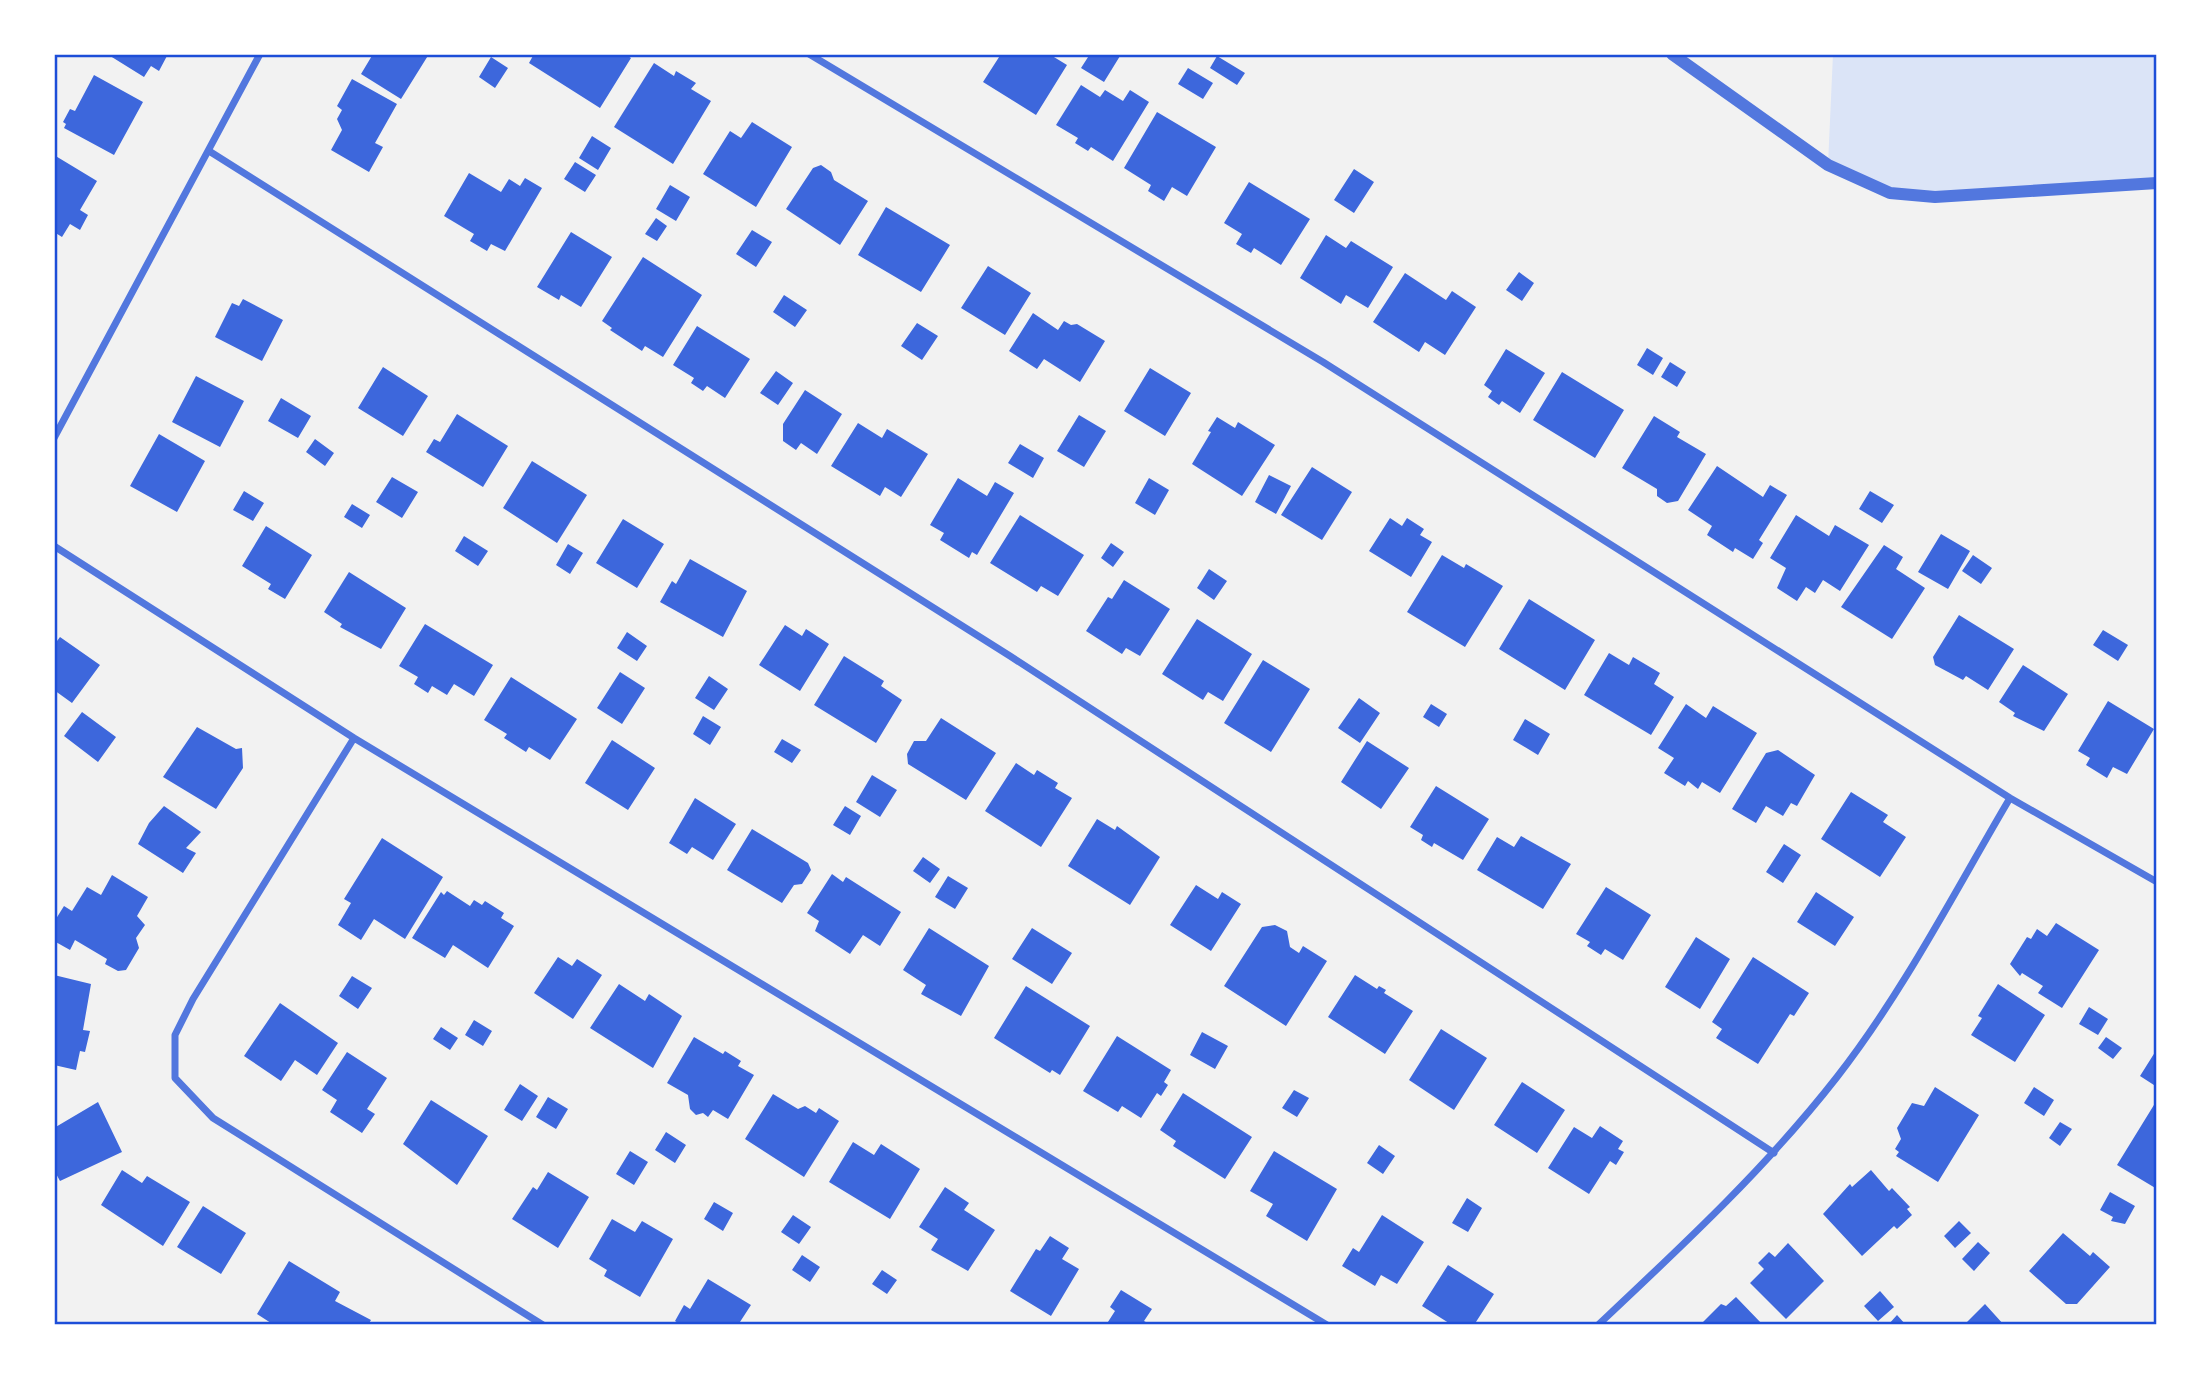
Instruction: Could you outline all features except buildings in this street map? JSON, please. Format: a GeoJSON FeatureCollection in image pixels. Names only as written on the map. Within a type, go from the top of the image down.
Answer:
{"type":"FeatureCollection","features":[{"type":"Feature","properties":{"kind":"street"},"geometry":{"type":"LineString","coordinates":[[54,438],[260,54]]}},
{"type":"Feature","properties":{"kind":"street"},"geometry":{"type":"LineString","coordinates":[[809,54],[1323,362],[2010,798],[2157,882]]}},
{"type":"Feature","properties":{"kind":"street"},"geometry":{"type":"LineString","coordinates":[[1672,54],[1828,165],[1890,193],[1935,197],[2157,183]]}},
{"type":"Feature","properties":{"kind":"street"},"geometry":{"type":"LineString","coordinates":[[209,150],[1010,656],[1774,1153]]}},
{"type":"Feature","properties":{"kind":"street"},"geometry":{"type":"LineString","coordinates":[[54,546],[354,738],[1327,1325]]}},
{"type":"Feature","properties":{"kind":"street"},"geometry":{"type":"LineString","coordinates":[[354,738],[193,999],[175,1035],[175,1078],[213,1118],[543,1325]]}},
{"type":"Feature","properties":{"kind":"street"},"geometry":{"type":"LineString","coordinates":[[1598,1325],[1681,1248],[1774,1153],[1838,1076],[1889,1002],[2010,798]]}},
{"type":"Feature","properties":{"kind":"shaded area"},"geometry":{"type":"Polygon","coordinates":[[[1833,54],[2157,54],[2157,183],[1890,193],[1828,165],[1833,54]]]}}]}
